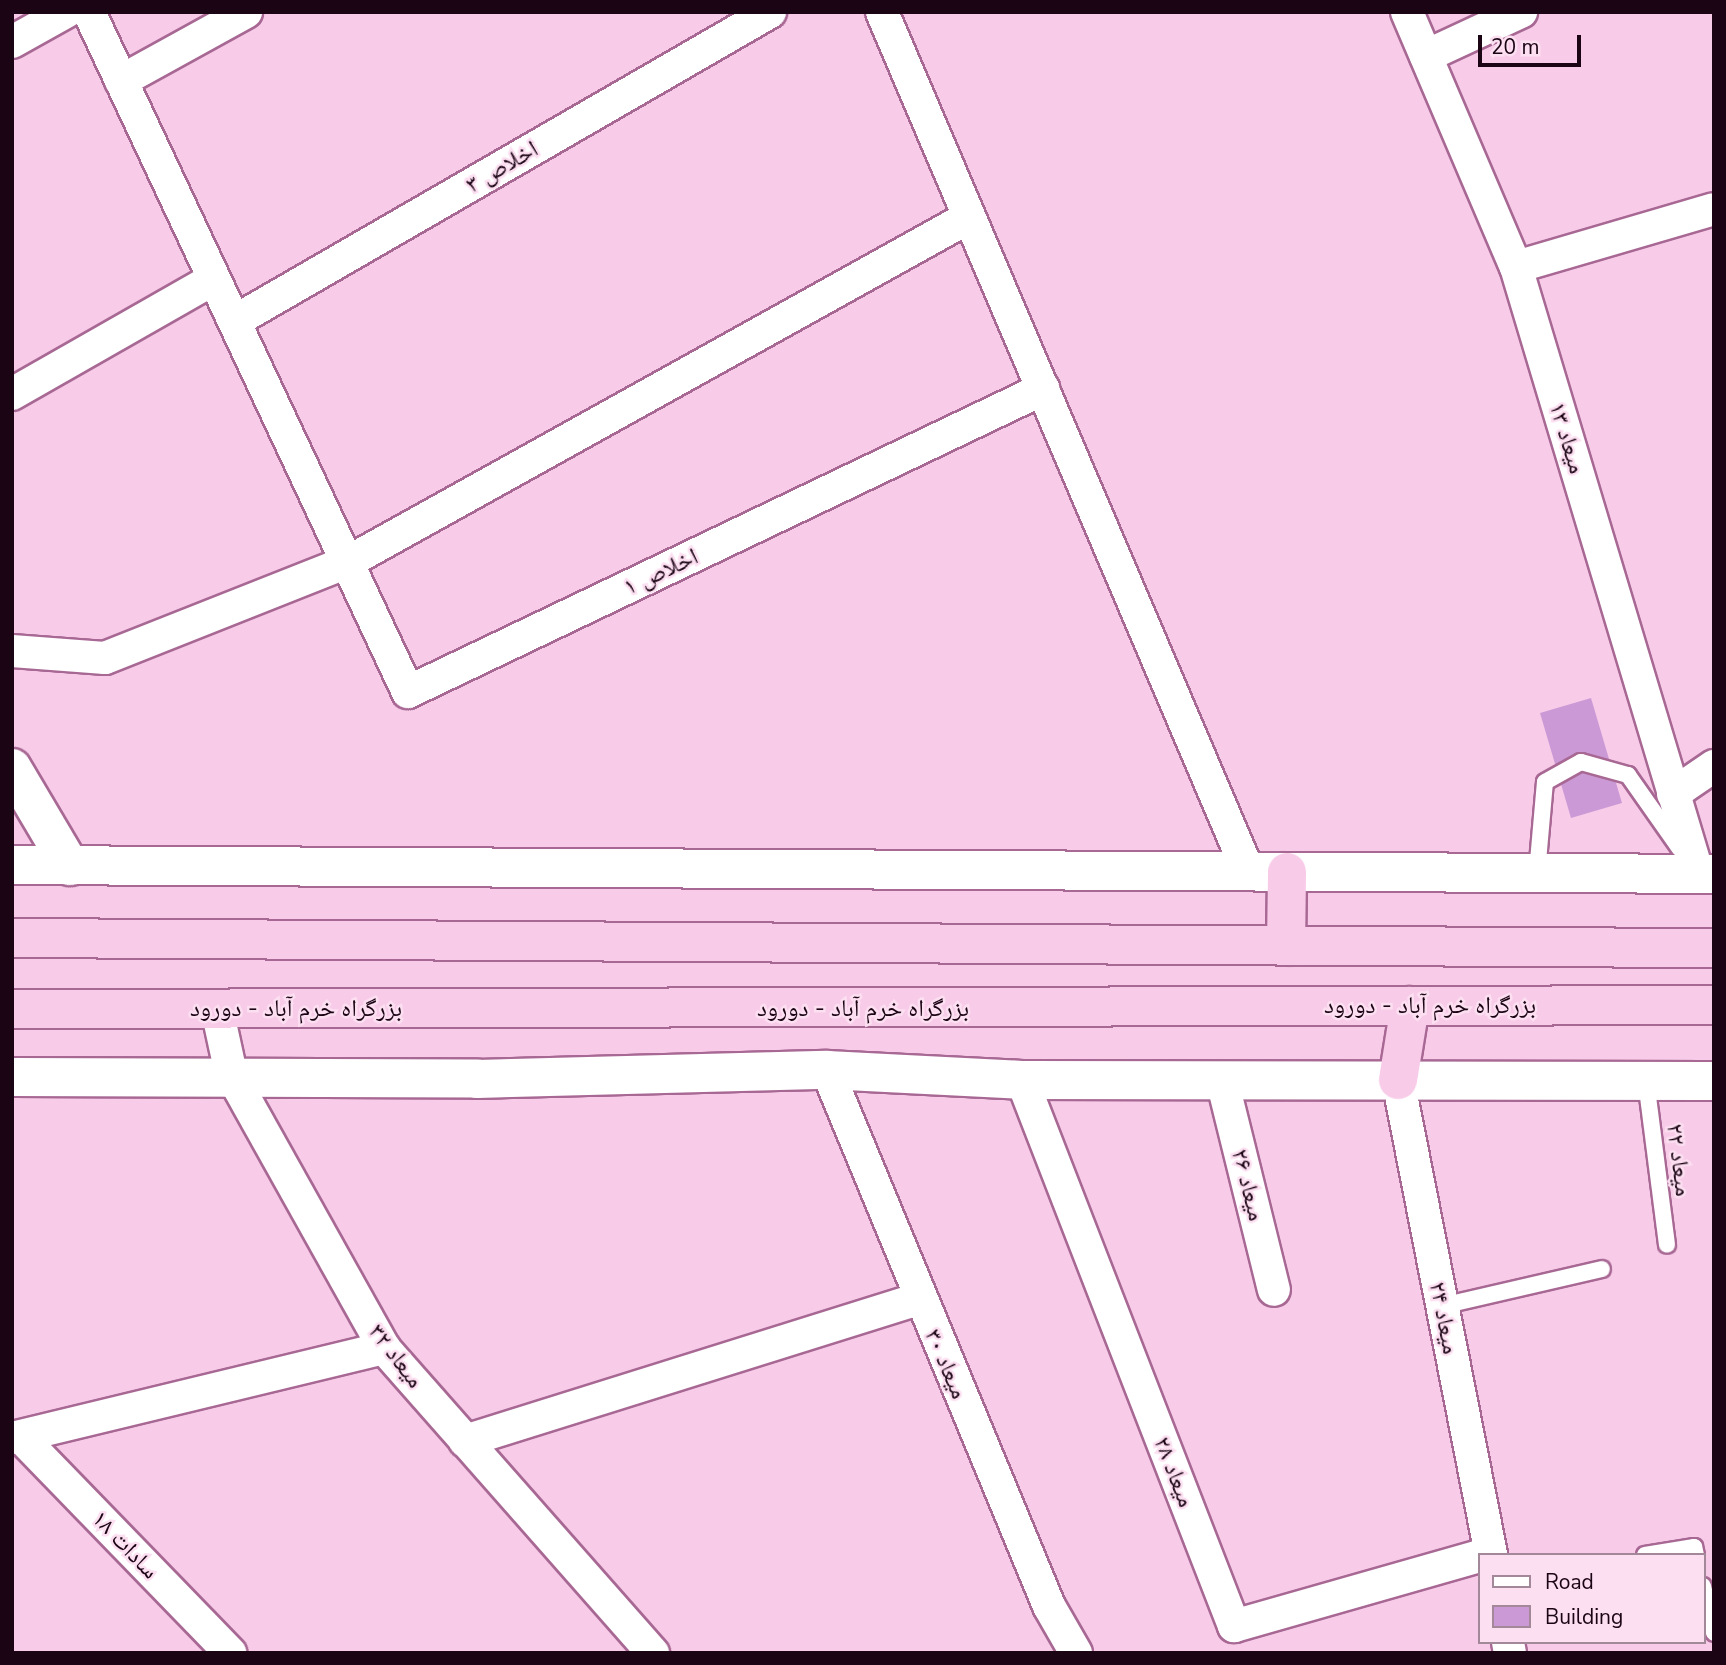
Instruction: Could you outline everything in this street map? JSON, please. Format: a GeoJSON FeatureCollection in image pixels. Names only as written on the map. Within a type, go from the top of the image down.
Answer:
{"type":"FeatureCollection","features":[{"type":"Feature","properties":{"kind":"highway"},"geometry":{"type":"LineString","coordinates":[[1286,946],[1287,872]]}},
{"type":"Feature","properties":{"kind":"highway"},"geometry":{"type":"LineString","coordinates":[[12,938],[1714,948]]}},
{"type":"Feature","properties":{"kind":"highway","name":"بزرگراه خرم آباد - دورود"},"geometry":{"type":"LineString","coordinates":[[12,1009],[1714,1005]]}},
{"type":"Feature","properties":{"kind":"highway"},"geometry":{"type":"LineString","coordinates":[[1398,1080],[1410,1006]]}},
{"type":"Feature","properties":{"kind":"street"},"geometry":{"type":"LineString","coordinates":[[12,42],[66,12]]}},
{"type":"Feature","properties":{"kind":"street"},"geometry":{"type":"LineString","coordinates":[[89,12],[348,562]]}},
{"type":"Feature","properties":{"kind":"street"},"geometry":{"type":"LineString","coordinates":[[121,80],[246,12]]}},
{"type":"Feature","properties":{"kind":"street","name":"اخلاص ۳"},"geometry":{"type":"LineString","coordinates":[[235,321],[770,12]]}},
{"type":"Feature","properties":{"kind":"street"},"geometry":{"type":"LineString","coordinates":[[881,12],[1248,871]]}},
{"type":"Feature","properties":{"kind":"street","name":"میعاد ۱۳"},"geometry":{"type":"LineString","coordinates":[[1407,12],[1516,267],[1673,794],[1706,874]]}},
{"type":"Feature","properties":{"kind":"street"},"geometry":{"type":"LineString","coordinates":[[1426,56],[1521,12]]}},
{"type":"Feature","properties":{"kind":"street"},"geometry":{"type":"LineString","coordinates":[[1516,267],[1714,209]]}},
{"type":"Feature","properties":{"kind":"street"},"geometry":{"type":"LineString","coordinates":[[12,651],[105,658],[348,562],[969,217]]}},
{"type":"Feature","properties":{"kind":"street"},"geometry":{"type":"LineString","coordinates":[[12,394],[214,279]]}},
{"type":"Feature","properties":{"kind":"street","name":"اخلاص ۱"},"geometry":{"type":"LineString","coordinates":[[348,562],[408,692],[1043,389]]}},
{"type":"Feature","properties":{"kind":"street"},"geometry":{"type":"LineString","coordinates":[[1673,794],[1714,766]]}},
{"type":"Feature","properties":{"kind":"street"},"geometry":{"type":"LineString","coordinates":[[12,768],[70,866]]}},
{"type":"Feature","properties":{"kind":"street"},"geometry":{"type":"LineString","coordinates":[[12,865],[1706,874]]}},
{"type":"Feature","properties":{"kind":"street","name":"میعاد ۳۲"},"geometry":{"type":"LineString","coordinates":[[217,1009],[231,1074],[384,1348],[653,1653]]}},
{"type":"Feature","properties":{"kind":"street"},"geometry":{"type":"LineString","coordinates":[[12,1077],[231,1074],[477,1079],[827,1070],[1022,1080],[1714,1081]]}},
{"type":"Feature","properties":{"kind":"street","name":"میعاد ۳۰"},"geometry":{"type":"LineString","coordinates":[[827,1070],[918,1299],[1049,1606],[1076,1653]]}},
{"type":"Feature","properties":{"kind":"street","name":"میعاد ۲۸"},"geometry":{"type":"LineString","coordinates":[[1022,1080],[1234,1626],[1478,1557]]}},
{"type":"Feature","properties":{"kind":"street","name":"میعاد ۲۶"},"geometry":{"type":"LineString","coordinates":[[1222,1080],[1274,1290]]}},
{"type":"Feature","properties":{"kind":"street","name":"میعاد ۲۴"},"geometry":{"type":"LineString","coordinates":[[1398,1080],[1486,1553]]}},
{"type":"Feature","properties":{"kind":"street"},"geometry":{"type":"LineString","coordinates":[[465,1441],[918,1299]]}},
{"type":"Feature","properties":{"kind":"street"},"geometry":{"type":"LineString","coordinates":[[17,1437],[384,1348]]}},
{"type":"Feature","properties":{"kind":"street","name":"سادات ۱۸"},"geometry":{"type":"LineString","coordinates":[[17,1437],[230,1653]]}},
{"type":"Feature","properties":{"kind":"lane"},"geometry":{"type":"LineString","coordinates":[[1537,873],[1545,782],[1581,762],[1628,775],[1706,874]]}},
{"type":"Feature","properties":{"kind":"lane","name":"میعاد ۲۲"},"geometry":{"type":"LineString","coordinates":[[1646,1080],[1667,1245]]}},
{"type":"Feature","properties":{"kind":"lane"},"geometry":{"type":"LineString","coordinates":[[1442,1306],[1602,1269]]}},
{"type":"Feature","properties":{"kind":"lane"},"geometry":{"type":"LineString","coordinates":[[1656,1553],[1694,1546],[1696,1553]]}},
{"type":"Feature","properties":{"kind":"lane"},"geometry":{"type":"LineString","coordinates":[[1705,1595],[1714,1633]]}},
{"type":"Feature","properties":{"kind":"building"},"geometry":{"type":"Polygon","coordinates":[[[1591,698],[1622,803],[1571,818],[1540,713],[1591,698]]]}}]}
